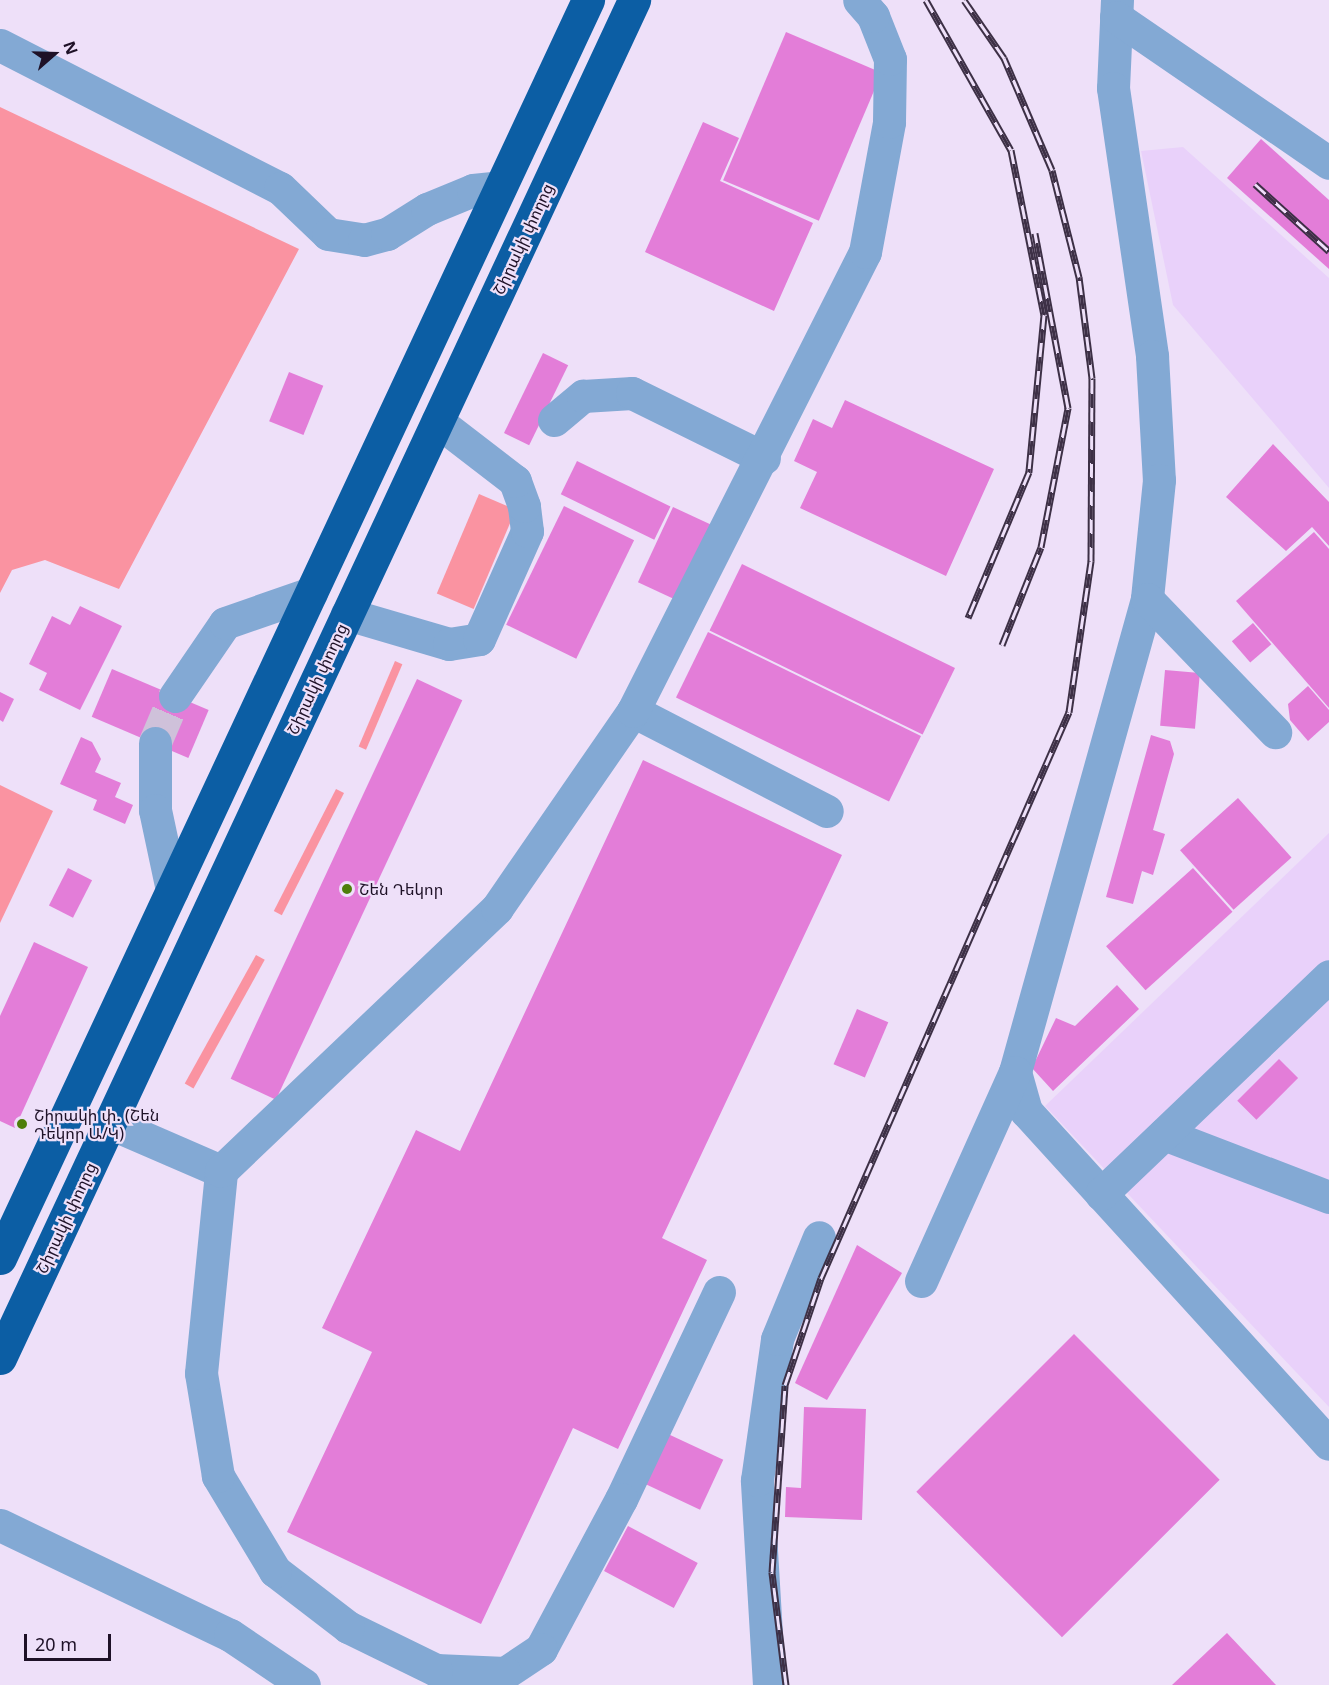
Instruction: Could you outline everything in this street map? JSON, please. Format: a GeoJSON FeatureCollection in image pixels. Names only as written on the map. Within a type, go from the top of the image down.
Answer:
{"type":"FeatureCollection","features":[{"type":"Feature","properties":{"kind":"highway"},"geometry":{"type":"LineString","coordinates":[[0,1258],[588,0]]}},
{"type":"Feature","properties":{"kind":"highway","name":"Շիրակի փողոց"},"geometry":{"type":"LineString","coordinates":[[0,1358],[634,0]]}},
{"type":"Feature","properties":{"kind":"lane"},"geometry":{"type":"LineString","coordinates":[[719,1292],[621,1499],[541,1649],[505,1673],[436,1670],[348,1627],[274,1571],[218,1476],[201,1373],[221,1171],[497,908],[633,711],[764,458],[865,252],[878,194],[889,122],[890,59],[873,16],[859,0]]}},
{"type":"Feature","properties":{"kind":"lane"},"geometry":{"type":"LineString","coordinates":[[1116,9],[1329,163]]}},
{"type":"Feature","properties":{"kind":"lane"},"geometry":{"type":"LineString","coordinates":[[921,1281],[1015,1072],[1146,599],[1159,480],[1152,356],[1113,88],[1116,9]]}},
{"type":"Feature","properties":{"kind":"lane"},"geometry":{"type":"LineString","coordinates":[[0,45],[280,188],[328,234],[364,240],[387,234],[427,209],[473,190],[500,187]]}},
{"type":"Feature","properties":{"kind":"lane"},"geometry":{"type":"LineString","coordinates":[[554,420],[583,396],[632,393],[764,458]]}},
{"type":"Feature","properties":{"kind":"lane"},"geometry":{"type":"LineString","coordinates":[[347,614],[449,644],[479,639],[527,531],[524,506],[515,481],[437,422]]}},
{"type":"Feature","properties":{"kind":"lane"},"geometry":{"type":"LineString","coordinates":[[175,696],[225,623],[311,593]]}},
{"type":"Feature","properties":{"kind":"lane"},"geometry":{"type":"LineString","coordinates":[[1146,599],[1275,732]]}},
{"type":"Feature","properties":{"kind":"lane"},"geometry":{"type":"LineString","coordinates":[[633,711],[827,811]]}},
{"type":"Feature","properties":{"kind":"lane"},"geometry":{"type":"LineString","coordinates":[[155,743],[155,810],[172,890]]}},
{"type":"Feature","properties":{"kind":"lane"},"geometry":{"type":"LineString","coordinates":[[1101,1194],[1329,976]]}},
{"type":"Feature","properties":{"kind":"lane"},"geometry":{"type":"LineString","coordinates":[[1015,1072],[1026,1111],[1329,1444]]}},
{"type":"Feature","properties":{"kind":"lane"},"geometry":{"type":"LineString","coordinates":[[110,1123],[221,1171]]}},
{"type":"Feature","properties":{"kind":"lane"},"geometry":{"type":"LineString","coordinates":[[1164,1134],[1329,1197]]}},
{"type":"Feature","properties":{"kind":"lane"},"geometry":{"type":"LineString","coordinates":[[769,1685],[757,1480],[777,1339],[819,1237]]}},
{"type":"Feature","properties":{"kind":"lane"},"geometry":{"type":"LineString","coordinates":[[0,1525],[230,1635],[299,1684]]}},
{"type":"Feature","properties":{"kind":"shaded area"},"geometry":{"type":"Polygon","coordinates":[[[0,107],[299,249],[119,589],[45,560],[12,570],[0,593],[0,107]]]}},
{"type":"Feature","properties":{"kind":"shaded area"},"geometry":{"type":"Polygon","coordinates":[[[1183,147],[1329,278],[1329,488],[1173,305],[1141,151],[1183,147]]]}},
{"type":"Feature","properties":{"kind":"shaded area"},"geometry":{"type":"Polygon","coordinates":[[[479,494],[516,510],[474,609],[437,593],[479,494]]]}},
{"type":"Feature","properties":{"kind":"shaded area"},"geometry":{"type":"Polygon","coordinates":[[[395,661],[402,664],[366,750],[359,747],[395,661]]]}},
{"type":"Feature","properties":{"kind":"shaded area"},"geometry":{"type":"Polygon","coordinates":[[[0,785],[53,811],[0,923],[0,785]]]}},
{"type":"Feature","properties":{"kind":"shaded area"},"geometry":{"type":"Polygon","coordinates":[[[336,789],[344,793],[282,915],[274,911],[336,789]]]}},
{"type":"Feature","properties":{"kind":"shaded area"},"geometry":{"type":"Polygon","coordinates":[[[1329,833],[1329,1407],[1045,1106],[1329,833]]]}},
{"type":"Feature","properties":{"kind":"shaded area"},"geometry":{"type":"Polygon","coordinates":[[[256,955],[265,960],[193,1088],[185,1084],[256,955]]]}},
{"type":"Feature","properties":{"kind":"building"},"geometry":{"type":"Polygon","coordinates":[[[786,32],[882,73],[819,221],[723,180],[786,32]]]}},
{"type":"Feature","properties":{"kind":"building"},"geometry":{"type":"Polygon","coordinates":[[[703,122],[739,138],[720,181],[813,223],[774,311],[645,252],[703,122]]]}},
{"type":"Feature","properties":{"kind":"building"},"geometry":{"type":"Polygon","coordinates":[[[1261,139],[1329,200],[1329,269],[1227,178],[1261,139]]]}},
{"type":"Feature","properties":{"kind":"building"},"geometry":{"type":"Polygon","coordinates":[[[543,353],[568,365],[529,445],[504,433],[543,353]]]}},
{"type":"Feature","properties":{"kind":"building"},"geometry":{"type":"Polygon","coordinates":[[[289,372],[323,386],[303,435],[269,421],[289,372]]]}},
{"type":"Feature","properties":{"kind":"building"},"geometry":{"type":"Polygon","coordinates":[[[845,400],[994,469],[946,576],[800,508],[817,472],[794,461],[813,419],[832,428],[845,400]]]}},
{"type":"Feature","properties":{"kind":"building"},"geometry":{"type":"Polygon","coordinates":[[[1273,444],[1329,502],[1329,546],[1312,527],[1286,551],[1226,497],[1273,444]]]}},
{"type":"Feature","properties":{"kind":"building"},"geometry":{"type":"Polygon","coordinates":[[[577,461],[670,507],[654,540],[561,494],[577,461]]]}},
{"type":"Feature","properties":{"kind":"building"},"geometry":{"type":"Polygon","coordinates":[[[564,506],[634,540],[576,659],[506,625],[564,506]]]}},
{"type":"Feature","properties":{"kind":"building"},"geometry":{"type":"Polygon","coordinates":[[[673,507],[713,526],[678,601],[638,582],[673,507]]]}},
{"type":"Feature","properties":{"kind":"building"},"geometry":{"type":"Polygon","coordinates":[[[1314,532],[1329,549],[1329,708],[1236,601],[1314,532]]]}},
{"type":"Feature","properties":{"kind":"building"},"geometry":{"type":"Polygon","coordinates":[[[742,564],[955,668],[923,734],[710,631],[742,564]]]}},
{"type":"Feature","properties":{"kind":"building"},"geometry":{"type":"Polygon","coordinates":[[[80,606],[122,626],[80,710],[39,690],[47,673],[29,664],[52,616],[70,625],[80,606]]]}},
{"type":"Feature","properties":{"kind":"building"},"geometry":{"type":"Polygon","coordinates":[[[1253,623],[1271,644],[1250,663],[1232,641],[1253,623]]]}},
{"type":"Feature","properties":{"kind":"building"},"geometry":{"type":"Polygon","coordinates":[[[708,632],[921,736],[889,802],[676,698],[708,632]]]}},
{"type":"Feature","properties":{"kind":"building"},"geometry":{"type":"Polygon","coordinates":[[[112,669],[209,710],[188,758],[92,717],[112,669]]]}},
{"type":"Feature","properties":{"kind":"building"},"geometry":{"type":"Polygon","coordinates":[[[1165,670],[1200,673],[1195,729],[1160,726],[1165,670]]]}},
{"type":"Feature","properties":{"kind":"building","name":"Շեն Դեկոր"},"geometry":{"type":"Polygon","coordinates":[[[417,679],[462,700],[276,1100],[231,1079],[417,679]]]}},
{"type":"Feature","properties":{"kind":"building"},"geometry":{"type":"Polygon","coordinates":[[[1308,686],[1329,710],[1329,722],[1308,741],[1290,720],[1288,704],[1308,686]]]}},
{"type":"Feature","properties":{"kind":"building"},"geometry":{"type":"Polygon","coordinates":[[[0,692],[14,699],[3,722],[0,720],[0,692]]]}},
{"type":"Feature","properties":{"kind":"building"},"geometry":{"type":"Polygon","coordinates":[[[1151,735],[1170,741],[1174,754],[1153,830],[1165,834],[1153,875],[1142,871],[1133,904],[1106,897],[1151,735]]]}},
{"type":"Feature","properties":{"kind":"building"},"geometry":{"type":"Polygon","coordinates":[[[81,737],[92,742],[101,759],[95,772],[121,783],[115,797],[133,805],[125,824],[93,810],[97,800],[60,784],[81,737]]]}},
{"type":"Feature","properties":{"kind":"building"},"geometry":{"type":"Polygon","coordinates":[[[643,760],[842,855],[662,1238],[707,1260],[618,1449],[573,1428],[481,1624],[287,1532],[372,1352],[322,1328],[416,1130],[460,1151],[643,760]]]}},
{"type":"Feature","properties":{"kind":"building"},"geometry":{"type":"Polygon","coordinates":[[[1238,798],[1292,857],[1234,910],[1180,850],[1238,798]]]}},
{"type":"Feature","properties":{"kind":"building"},"geometry":{"type":"Polygon","coordinates":[[[68,868],[92,880],[73,918],[49,905],[68,868]]]}},
{"type":"Feature","properties":{"kind":"building"},"geometry":{"type":"Polygon","coordinates":[[[1193,868],[1232,912],[1146,990],[1106,946],[1193,868]]]}},
{"type":"Feature","properties":{"kind":"building"},"geometry":{"type":"Polygon","coordinates":[[[34,942],[88,967],[15,1128],[0,1121],[0,1016],[34,942]]]}},
{"type":"Feature","properties":{"kind":"building"},"geometry":{"type":"Polygon","coordinates":[[[1117,985],[1139,1009],[1053,1091],[1032,1068],[1056,1018],[1075,1026],[1117,985]]]}},
{"type":"Feature","properties":{"kind":"building"},"geometry":{"type":"Polygon","coordinates":[[[857,1009],[888,1022],[865,1078],[834,1064],[857,1009]]]}},
{"type":"Feature","properties":{"kind":"building"},"geometry":{"type":"Polygon","coordinates":[[[1279,1059],[1298,1078],[1256,1120],[1237,1101],[1279,1059]]]}},
{"type":"Feature","properties":{"kind":"building"},"geometry":{"type":"Polygon","coordinates":[[[857,1245],[902,1273],[827,1400],[795,1383],[857,1245]]]}},
{"type":"Feature","properties":{"kind":"building"},"geometry":{"type":"Polygon","coordinates":[[[1074,1334],[1220,1480],[1062,1637],[916,1492],[1074,1334]]]}},
{"type":"Feature","properties":{"kind":"building"},"geometry":{"type":"Polygon","coordinates":[[[804,1407],[866,1409],[862,1520],[785,1517],[786,1487],[801,1488],[804,1407]]]}},
{"type":"Feature","properties":{"kind":"building"},"geometry":{"type":"Polygon","coordinates":[[[668,1434],[723,1460],[700,1510],[645,1484],[668,1434]]]}},
{"type":"Feature","properties":{"kind":"building"},"geometry":{"type":"Polygon","coordinates":[[[628,1526],[698,1563],[674,1608],[604,1571],[628,1526]]]}},
{"type":"Feature","properties":{"kind":"building"},"geometry":{"type":"Polygon","coordinates":[[[1227,1633],[1276,1685],[1172,1685],[1227,1633]]]}},
{"type":"Feature","properties":{"kind":"tunnel"},"geometry":{"type":"LineString","coordinates":[[155,743],[175,696]]}},
{"type":"Feature","properties":{"kind":"railway"},"geometry":{"type":"LineString","coordinates":[[926,0],[1011,150],[1044,315],[1029,472],[968,618]]}},
{"type":"Feature","properties":{"kind":"railway"},"geometry":{"type":"LineString","coordinates":[[786,1685],[772,1572],[785,1385],[821,1278],[1069,712],[1091,561],[1092,378],[1079,277],[1052,170],[1004,58],[964,0]]}},
{"type":"Feature","properties":{"kind":"railway"},"geometry":{"type":"LineString","coordinates":[[1255,184],[1329,251]]}},
{"type":"Feature","properties":{"kind":"railway"},"geometry":{"type":"LineString","coordinates":[[1002,645],[1041,547],[1068,408],[1035,233]]}},
{"type":"Feature","properties":{"kind":"place","name":"Շեն Դեկոր"},"geometry":{"type":"Point","coordinates":[347,889]}},
{"type":"Feature","properties":{"kind":"place","name":"Շիրակի փ. (Շեն Դեկոր Ա/Կ)"},"geometry":{"type":"Point","coordinates":[22,1124]}}]}
